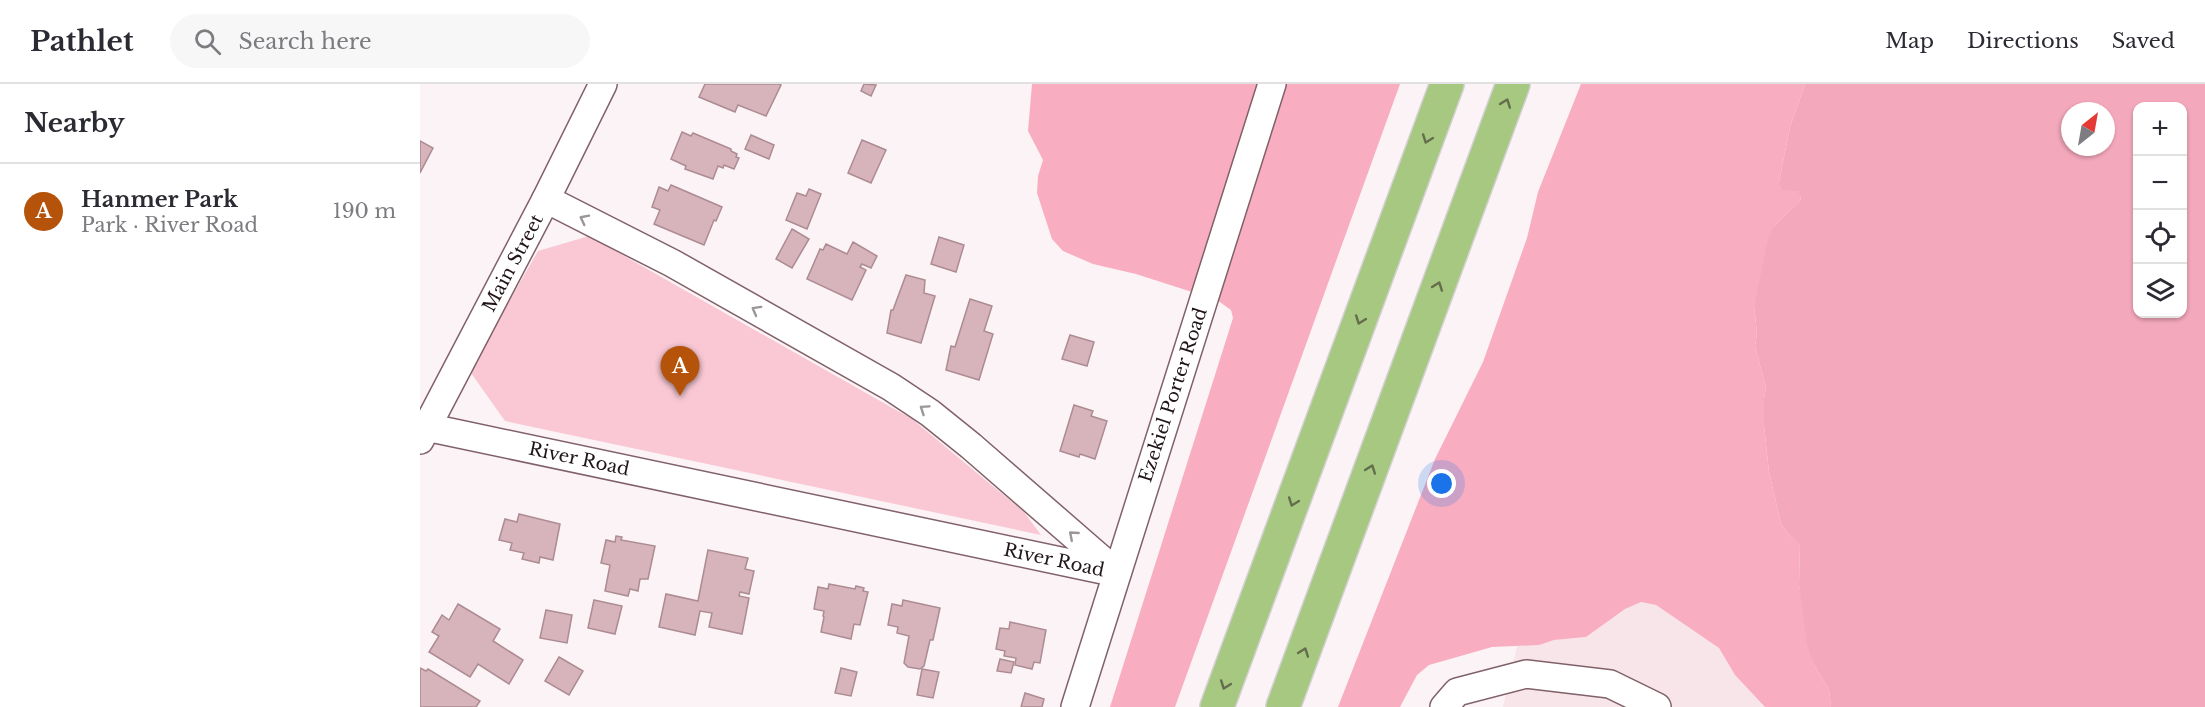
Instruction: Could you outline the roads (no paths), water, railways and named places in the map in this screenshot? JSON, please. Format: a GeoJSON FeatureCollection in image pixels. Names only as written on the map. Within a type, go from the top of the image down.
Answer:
{"type":"FeatureCollection","features":[{"type":"Feature","properties":{"kind":"highway"},"geometry":{"type":"LineString","coordinates":[[1217,707],[1447,84]]}},
{"type":"Feature","properties":{"kind":"highway"},"geometry":{"type":"LineString","coordinates":[[1283,707],[1513,84]]}},
{"type":"Feature","properties":{"kind":"street","name":"Main Street"},"geometry":{"type":"LineString","coordinates":[[423,434],[546,199],[603,84]]}},
{"type":"Feature","properties":{"kind":"street","name":"Ezekiel Porter Road"},"geometry":{"type":"LineString","coordinates":[[1075,707],[1272,84]]}},
{"type":"Feature","properties":{"kind":"street","name":"River Road"},"geometry":{"type":"LineString","coordinates":[[546,199],[672,263],[891,387],[930,413],[971,446],[1117,573]]}},
{"type":"Feature","properties":{"kind":"street","name":"River Road"},"geometry":{"type":"LineString","coordinates":[[423,434],[1117,573]]}},
{"type":"Feature","properties":{"kind":"street"},"geometry":{"type":"LineString","coordinates":[[1444,707],[1458,692],[1526,674],[1610,684],[1657,707]]}},
{"type":"Feature","properties":{"kind":"place","name":"Hanmer Park"},"geometry":{"type":"Point","coordinates":[680,396]}}]}
